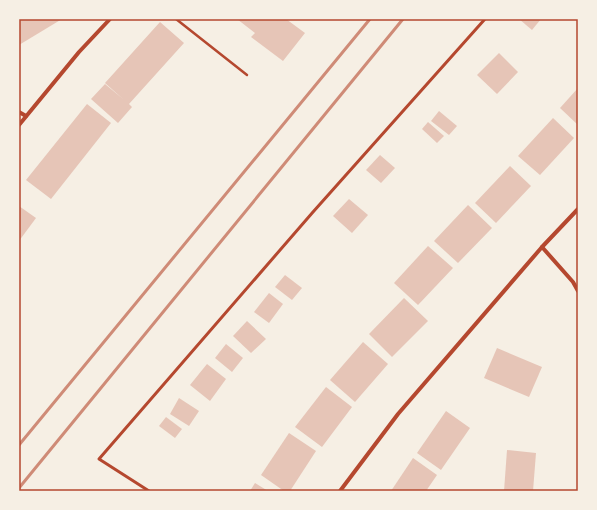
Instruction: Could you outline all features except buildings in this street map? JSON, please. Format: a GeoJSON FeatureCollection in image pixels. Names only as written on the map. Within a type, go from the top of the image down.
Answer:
{"type":"FeatureCollection","features":[{"type":"Feature","properties":{"kind":"street"},"geometry":{"type":"LineString","coordinates":[[19,125],[79,52],[110,19]]}},
{"type":"Feature","properties":{"kind":"street"},"geometry":{"type":"LineString","coordinates":[[19,112],[26,116]]}},
{"type":"Feature","properties":{"kind":"street"},"geometry":{"type":"LineString","coordinates":[[340,491],[398,414],[542,247],[578,209]]}},
{"type":"Feature","properties":{"kind":"street"},"geometry":{"type":"LineString","coordinates":[[542,247],[573,282],[578,291]]}},
{"type":"Feature","properties":{"kind":"lane"},"geometry":{"type":"LineString","coordinates":[[149,491],[99,459],[313,212],[485,19]]}},
{"type":"Feature","properties":{"kind":"path"},"geometry":{"type":"LineString","coordinates":[[176,19],[247,75]]}},
{"type":"Feature","properties":{"kind":"railway"},"geometry":{"type":"LineString","coordinates":[[19,445],[370,19]]}},
{"type":"Feature","properties":{"kind":"railway"},"geometry":{"type":"LineString","coordinates":[[19,488],[403,19]]}}]}
